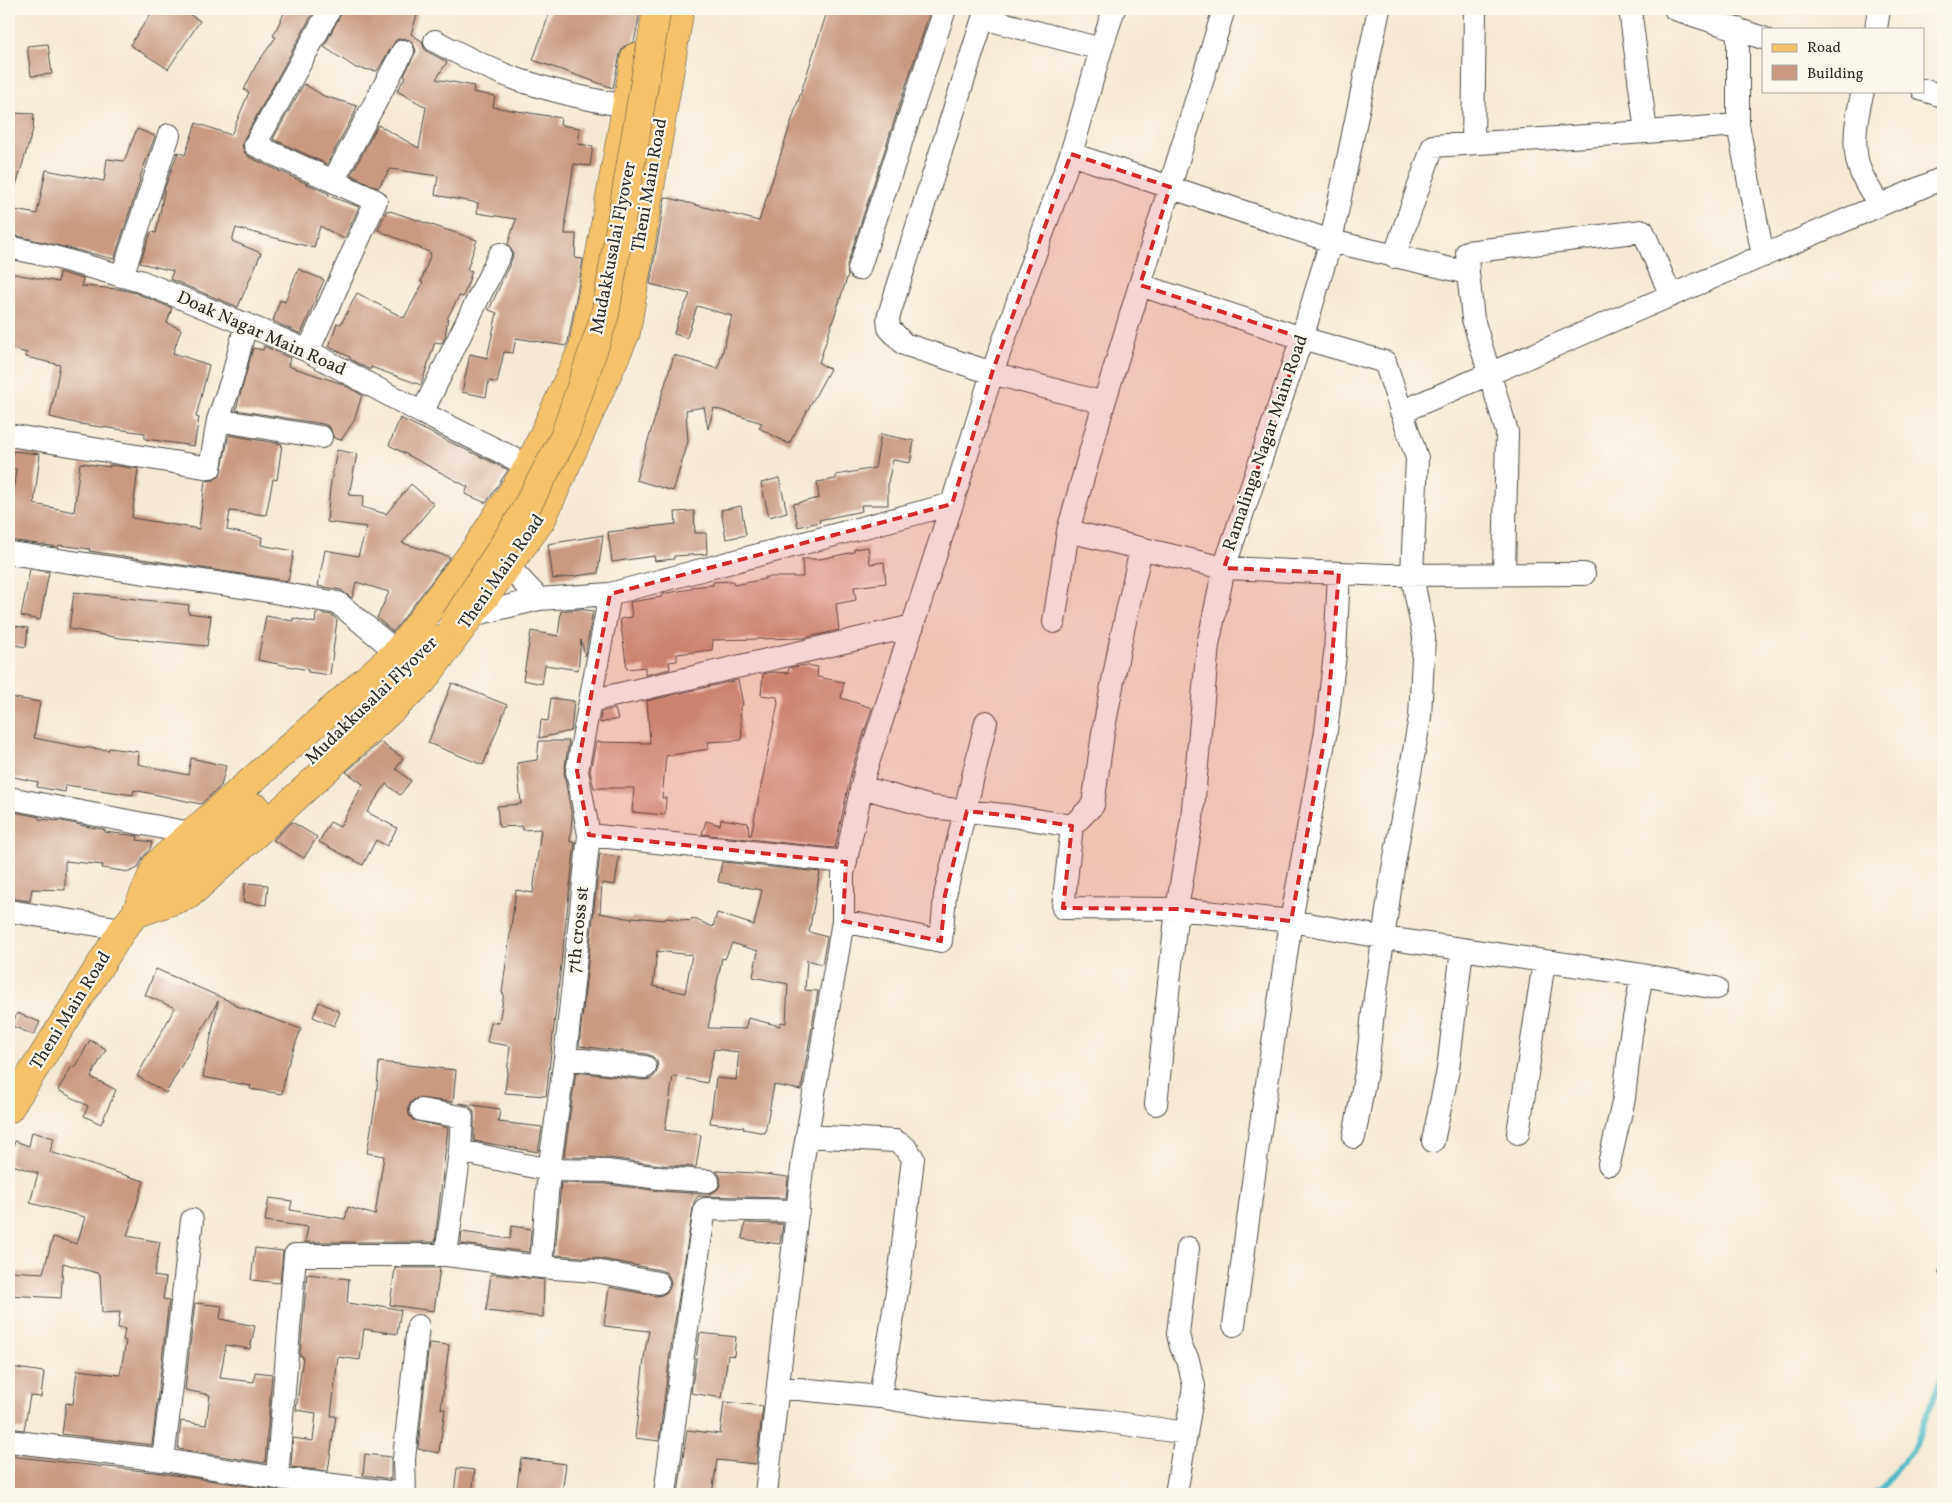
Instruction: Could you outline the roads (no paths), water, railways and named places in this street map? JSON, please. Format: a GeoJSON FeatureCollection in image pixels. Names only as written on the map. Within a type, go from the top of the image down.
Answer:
{"type":"FeatureCollection","features":[{"type":"Feature","properties":{"kind":"main road","name":"Theni Main Road"},"geometry":{"type":"LineString","coordinates":[[9,1109],[129,921],[157,864],[397,652],[476,548],[529,466],[583,347],[644,9]]}},
{"type":"Feature","properties":{"kind":"main road","name":"Mudakkusalai Flyover"},"geometry":{"type":"LineString","coordinates":[[129,921],[346,730],[463,619],[564,437],[602,324],[657,9]]}},
{"type":"Feature","properties":{"kind":"main road","name":"Theni Main Road"},"geometry":{"type":"LineString","coordinates":[[463,619],[516,556],[541,521],[626,333],[680,9]]}},
{"type":"Feature","properties":{"kind":"main road"},"geometry":{"type":"LineString","coordinates":[[490,526],[516,556]]}},
{"type":"Feature","properties":{"kind":"street"},"geometry":{"type":"LineString","coordinates":[[308,351],[376,201],[255,145],[330,9]]}},
{"type":"Feature","properties":{"kind":"street"},"geometry":{"type":"LineString","coordinates":[[859,269],[945,9]]}},
{"type":"Feature","properties":{"kind":"street"},"geometry":{"type":"LineString","coordinates":[[766,1494],[807,1136],[843,921],[843,874],[865,772],[952,504],[992,373],[1071,154],[1114,9]]}},
{"type":"Feature","properties":{"kind":"street"},"geometry":{"type":"LineString","coordinates":[[1054,622],[1068,531],[1104,403],[1224,9]]}},
{"type":"Feature","properties":{"kind":"street","name":"Ramalinga Nagar Main Road"},"geometry":{"type":"LineString","coordinates":[[1068,531],[1224,568],[1302,338],[1331,241],[1379,9]]}},
{"type":"Feature","properties":{"kind":"street"},"geometry":{"type":"LineString","coordinates":[[1473,144],[1475,9]]}},
{"type":"Feature","properties":{"kind":"street"},"geometry":{"type":"LineString","coordinates":[[1630,9],[1646,132]]}},
{"type":"Feature","properties":{"kind":"street"},"geometry":{"type":"LineString","coordinates":[[1675,9],[1762,38]]}},
{"type":"Feature","properties":{"kind":"street"},"geometry":{"type":"LineString","coordinates":[[1876,28],[1880,9]]}},
{"type":"Feature","properties":{"kind":"street"},"geometry":{"type":"LineString","coordinates":[[1101,49],[985,14],[888,318],[889,328],[904,344],[992,373],[1104,403]]}},
{"type":"Feature","properties":{"kind":"street"},"geometry":{"type":"LineString","coordinates":[[1738,29],[1738,125],[1763,256]]}},
{"type":"Feature","properties":{"kind":"street"},"geometry":{"type":"LineString","coordinates":[[435,41],[469,59],[521,80],[588,99],[626,106]]}},
{"type":"Feature","properties":{"kind":"street"},"geometry":{"type":"LineString","coordinates":[[332,181],[403,52]]}},
{"type":"Feature","properties":{"kind":"street"},"geometry":{"type":"LineString","coordinates":[[1863,92],[1854,146],[1861,174],[1880,206]]}},
{"type":"Feature","properties":{"kind":"street"},"geometry":{"type":"LineString","coordinates":[[1394,257],[1433,146],[1738,125]]}},
{"type":"Feature","properties":{"kind":"street"},"geometry":{"type":"LineString","coordinates":[[122,276],[169,135]]}},
{"type":"Feature","properties":{"kind":"street"},"geometry":{"type":"LineString","coordinates":[[1071,154],[1331,241],[1468,273]]}},
{"type":"Feature","properties":{"kind":"street"},"geometry":{"type":"LineString","coordinates":[[1401,412],[1943,178]]}},
{"type":"Feature","properties":{"kind":"street"},"geometry":{"type":"LineString","coordinates":[[1504,574],[1507,432],[1473,319],[1467,252],[1643,231],[1671,296]]}},
{"type":"Feature","properties":{"kind":"street","name":"Doak Nagar Main Road"},"geometry":{"type":"LineString","coordinates":[[9,248],[54,257],[140,281],[246,324],[308,351],[422,413],[529,466]]}},
{"type":"Feature","properties":{"kind":"street"},"geometry":{"type":"LineString","coordinates":[[422,413],[500,254]]}},
{"type":"Feature","properties":{"kind":"street"},"geometry":{"type":"LineString","coordinates":[[1140,285],[1302,338],[1384,362],[1417,458],[1412,574],[1424,637],[1420,717],[1392,875],[1372,1012],[1367,1067],[1354,1137]]}},
{"type":"Feature","properties":{"kind":"street"},"geometry":{"type":"LineString","coordinates":[[9,435],[210,468],[218,420],[232,379],[246,324]]}},
{"type":"Feature","properties":{"kind":"street"},"geometry":{"type":"LineString","coordinates":[[218,420],[321,437]]}},
{"type":"Feature","properties":{"kind":"street"},"geometry":{"type":"LineString","coordinates":[[463,619],[539,599],[610,594],[952,504]]}},
{"type":"Feature","properties":{"kind":"street"},"geometry":{"type":"LineString","coordinates":[[1141,549],[1119,648],[1093,804],[1072,826],[1064,908],[1177,909],[1291,921],[1716,988]]}},
{"type":"Feature","properties":{"kind":"street"},"geometry":{"type":"LineString","coordinates":[[9,553],[250,588],[338,603],[397,652]]}},
{"type":"Feature","properties":{"kind":"street"},"geometry":{"type":"LineString","coordinates":[[516,556],[539,599]]}},
{"type":"Feature","properties":{"kind":"street"},"geometry":{"type":"LineString","coordinates":[[1156,1104],[1177,909],[1192,819],[1208,645],[1224,568],[1339,573],[1584,574]]}},
{"type":"Feature","properties":{"kind":"street"},"geometry":{"type":"LineString","coordinates":[[1234,1325],[1291,921],[1326,731],[1335,654],[1339,573]]}},
{"type":"Feature","properties":{"kind":"street","name":"7th cross st"},"geometry":{"type":"LineString","coordinates":[[541,1267],[549,1170],[565,1058],[589,836],[576,771],[610,594]]}},
{"type":"Feature","properties":{"kind":"street"},"geometry":{"type":"LineString","coordinates":[[590,701],[913,626]]}},
{"type":"Feature","properties":{"kind":"street"},"geometry":{"type":"LineString","coordinates":[[843,921],[940,940],[945,896],[967,811],[986,722]]}},
{"type":"Feature","properties":{"kind":"street"},"geometry":{"type":"LineString","coordinates":[[862,787],[931,807],[1072,826]]}},
{"type":"Feature","properties":{"kind":"street"},"geometry":{"type":"LineString","coordinates":[[9,798],[190,833]]}},
{"type":"Feature","properties":{"kind":"street"},"geometry":{"type":"LineString","coordinates":[[589,836],[846,862]]}},
{"type":"Feature","properties":{"kind":"street"},"geometry":{"type":"LineString","coordinates":[[9,912],[129,921]]}},
{"type":"Feature","properties":{"kind":"street"},"geometry":{"type":"LineString","coordinates":[[1434,1141],[1448,1070],[1462,949]]}},
{"type":"Feature","properties":{"kind":"street"},"geometry":{"type":"LineString","coordinates":[[1518,1133],[1544,962]]}},
{"type":"Feature","properties":{"kind":"street"},"geometry":{"type":"LineString","coordinates":[[1609,1164],[1624,1098],[1631,1036],[1642,975]]}},
{"type":"Feature","properties":{"kind":"street"},"geometry":{"type":"LineString","coordinates":[[565,1058],[645,1067]]}},
{"type":"Feature","properties":{"kind":"street"},"geometry":{"type":"LineString","coordinates":[[421,1110],[462,1117],[460,1152],[446,1255]]}},
{"type":"Feature","properties":{"kind":"street"},"geometry":{"type":"LineString","coordinates":[[807,1136],[895,1141],[905,1147],[913,1158],[899,1280],[880,1398]]}},
{"type":"Feature","properties":{"kind":"street"},"geometry":{"type":"LineString","coordinates":[[460,1152],[549,1170],[606,1171],[660,1178],[708,1181]]}},
{"type":"Feature","properties":{"kind":"street"},"geometry":{"type":"LineString","coordinates":[[665,1494],[705,1208],[798,1211]]}},
{"type":"Feature","properties":{"kind":"street"},"geometry":{"type":"LineString","coordinates":[[163,1460],[192,1220]]}},
{"type":"Feature","properties":{"kind":"street"},"geometry":{"type":"LineString","coordinates":[[1176,1494],[1194,1386],[1188,1360],[1181,1347],[1178,1334],[1188,1248]]}},
{"type":"Feature","properties":{"kind":"street"},"geometry":{"type":"LineString","coordinates":[[277,1478],[295,1255],[446,1255],[541,1267],[595,1271],[658,1283]]}},
{"type":"Feature","properties":{"kind":"street"},"geometry":{"type":"LineString","coordinates":[[9,1440],[405,1494],[404,1459],[418,1326]]}},
{"type":"Feature","properties":{"kind":"street"},"geometry":{"type":"LineString","coordinates":[[778,1387],[940,1406],[1104,1421],[1186,1432]]}},
{"type":"Feature","properties":{"kind":"waterway"},"geometry":{"type":"LineString","coordinates":[[1869,1494],[1881,1490],[1916,1444],[1943,1371]]}}]}
